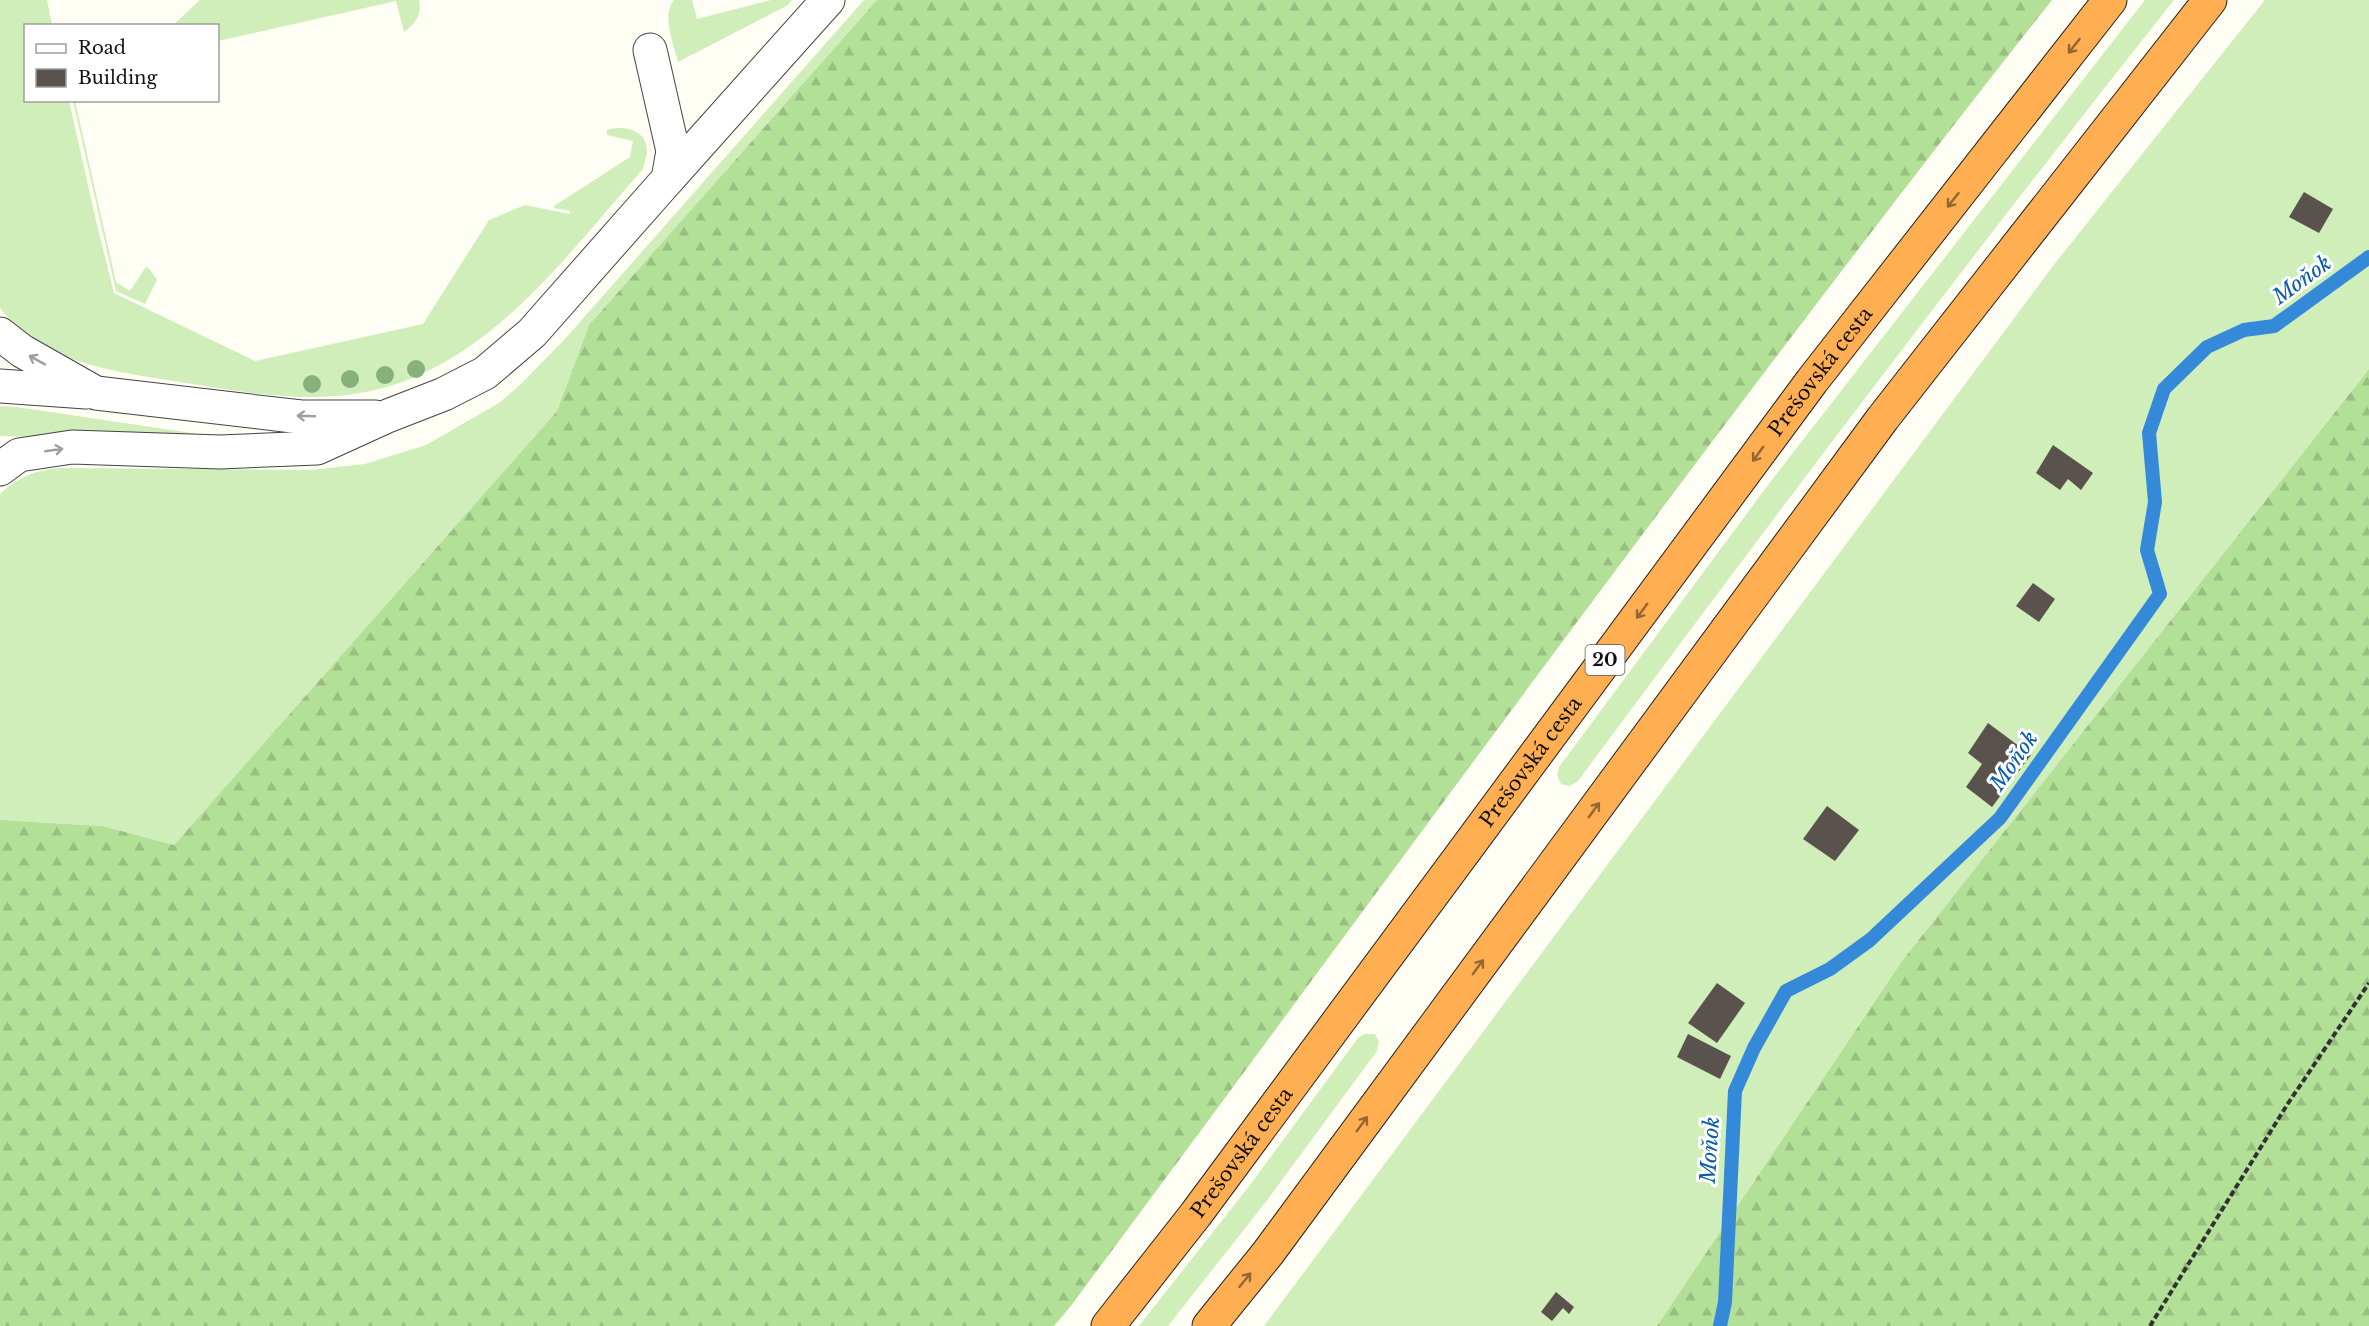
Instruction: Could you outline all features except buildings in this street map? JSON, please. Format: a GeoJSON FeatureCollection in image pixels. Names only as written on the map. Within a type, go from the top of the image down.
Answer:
{"type":"FeatureCollection","features":[{"type":"Feature","properties":{"kind":"highway","name":"Prešovská cesta"},"geometry":{"type":"LineString","coordinates":[[1107,1326],[1196,1214],[1812,381],[2110,0]]}},
{"type":"Feature","properties":{"kind":"highway"},"geometry":{"type":"LineString","coordinates":[[1209,1326],[1268,1253],[1883,418],[2210,0]]}},
{"type":"Feature","properties":{"kind":"lane"},"geometry":{"type":"LineString","coordinates":[[6,459],[72,447],[220,452],[317,448],[385,417],[444,394],[493,366],[532,333],[828,0]]}},
{"type":"Feature","properties":{"kind":"lane"},"geometry":{"type":"LineString","coordinates":[[650,50],[673,151],[668,179]]}},
{"type":"Feature","properties":{"kind":"lane"},"geometry":{"type":"LineString","coordinates":[[0,334],[22,351],[96,393]]}},
{"type":"Feature","properties":{"kind":"lane"},"geometry":{"type":"LineString","coordinates":[[0,386],[96,393],[301,417],[385,417]]}},
{"type":"Feature","properties":{"kind":"path"},"geometry":{"type":"LineString","coordinates":[[2150,1326],[2287,1105],[2369,983]]}},
{"type":"Feature","properties":{"kind":"green space"},"geometry":{"type":"Polygon","coordinates":[[[0,0],[47,0],[52,24],[24,24],[24,102],[69,102],[114,293],[255,361],[423,324],[489,220],[525,205],[570,214],[570,211],[554,208],[554,206],[630,157],[633,141],[607,135],[607,130],[620,128],[633,130],[643,137],[646,143],[647,155],[643,169],[581,241],[514,310],[477,341],[438,366],[395,384],[347,395],[279,396],[121,372],[98,367],[54,351],[34,340],[16,326],[0,308],[0,0]]]}},
{"type":"Feature","properties":{"kind":"green space"},"geometry":{"type":"Polygon","coordinates":[[[200,0],[419,0],[420,10],[415,22],[404,32],[396,1],[219,41],[219,24],[174,24],[200,0]]]}},
{"type":"Feature","properties":{"kind":"green space"},"geometry":{"type":"Polygon","coordinates":[[[674,0],[692,0],[697,19],[771,0],[792,0],[788,5],[678,62],[668,22],[670,7],[674,0]]]}},
{"type":"Feature","properties":{"kind":"green space"},"geometry":{"type":"Polygon","coordinates":[[[864,0],[877,0],[589,325],[557,411],[174,845],[103,826],[0,820],[0,494],[13,483],[28,475],[60,468],[311,470],[365,464],[426,445],[499,403],[521,384],[564,340],[864,0]]]}},
{"type":"Feature","properties":{"kind":"green space"},"geometry":{"type":"Polygon","coordinates":[[[877,0],[2052,0],[1678,486],[1054,1326],[0,1326],[0,820],[103,826],[174,845],[557,411],[589,325],[877,0]]]}},
{"type":"Feature","properties":{"kind":"green space"},"geometry":{"type":"Polygon","coordinates":[[[2145,0],[2174,0],[1873,388],[1578,781],[1570,786],[1561,784],[1557,775],[1559,767],[1771,481],[2145,0]]]}},
{"type":"Feature","properties":{"kind":"green space"},"geometry":{"type":"Polygon","coordinates":[[[2265,0],[2369,0],[2369,369],[1902,961],[1657,1326],[1264,1326],[2056,262],[2265,0]]]}},
{"type":"Feature","properties":{"kind":"green space"},"geometry":{"type":"Polygon","coordinates":[[[73,102],[75,102],[116,282],[130,291],[148,267],[157,280],[145,304],[116,291],[73,102]]]}},
{"type":"Feature","properties":{"kind":"green space"},"geometry":{"type":"Polygon","coordinates":[[[2369,369],[2369,1326],[1657,1326],[1902,961],[2369,369]]]}},
{"type":"Feature","properties":{"kind":"green space"},"geometry":{"type":"Polygon","coordinates":[[[0,406],[17,407],[218,437],[0,436],[0,406]]]}},
{"type":"Feature","properties":{"kind":"green space"},"geometry":{"type":"Polygon","coordinates":[[[1364,1034],[1375,1034],[1379,1042],[1377,1051],[1268,1199],[1168,1326],[1139,1326],[1250,1185],[1358,1038],[1364,1034]]]}},
{"type":"Feature","properties":{"kind":"waterway","name":"Moňok"},"geometry":{"type":"LineString","coordinates":[[1720,1326],[1725,1302],[1735,1091],[1754,1048],[1786,991],[1830,969],[1870,940],[2000,818],[2160,594],[2147,550],[2155,502],[2149,433],[2164,389],[2207,347],[2244,330],[2274,326],[2369,257]]}}]}
